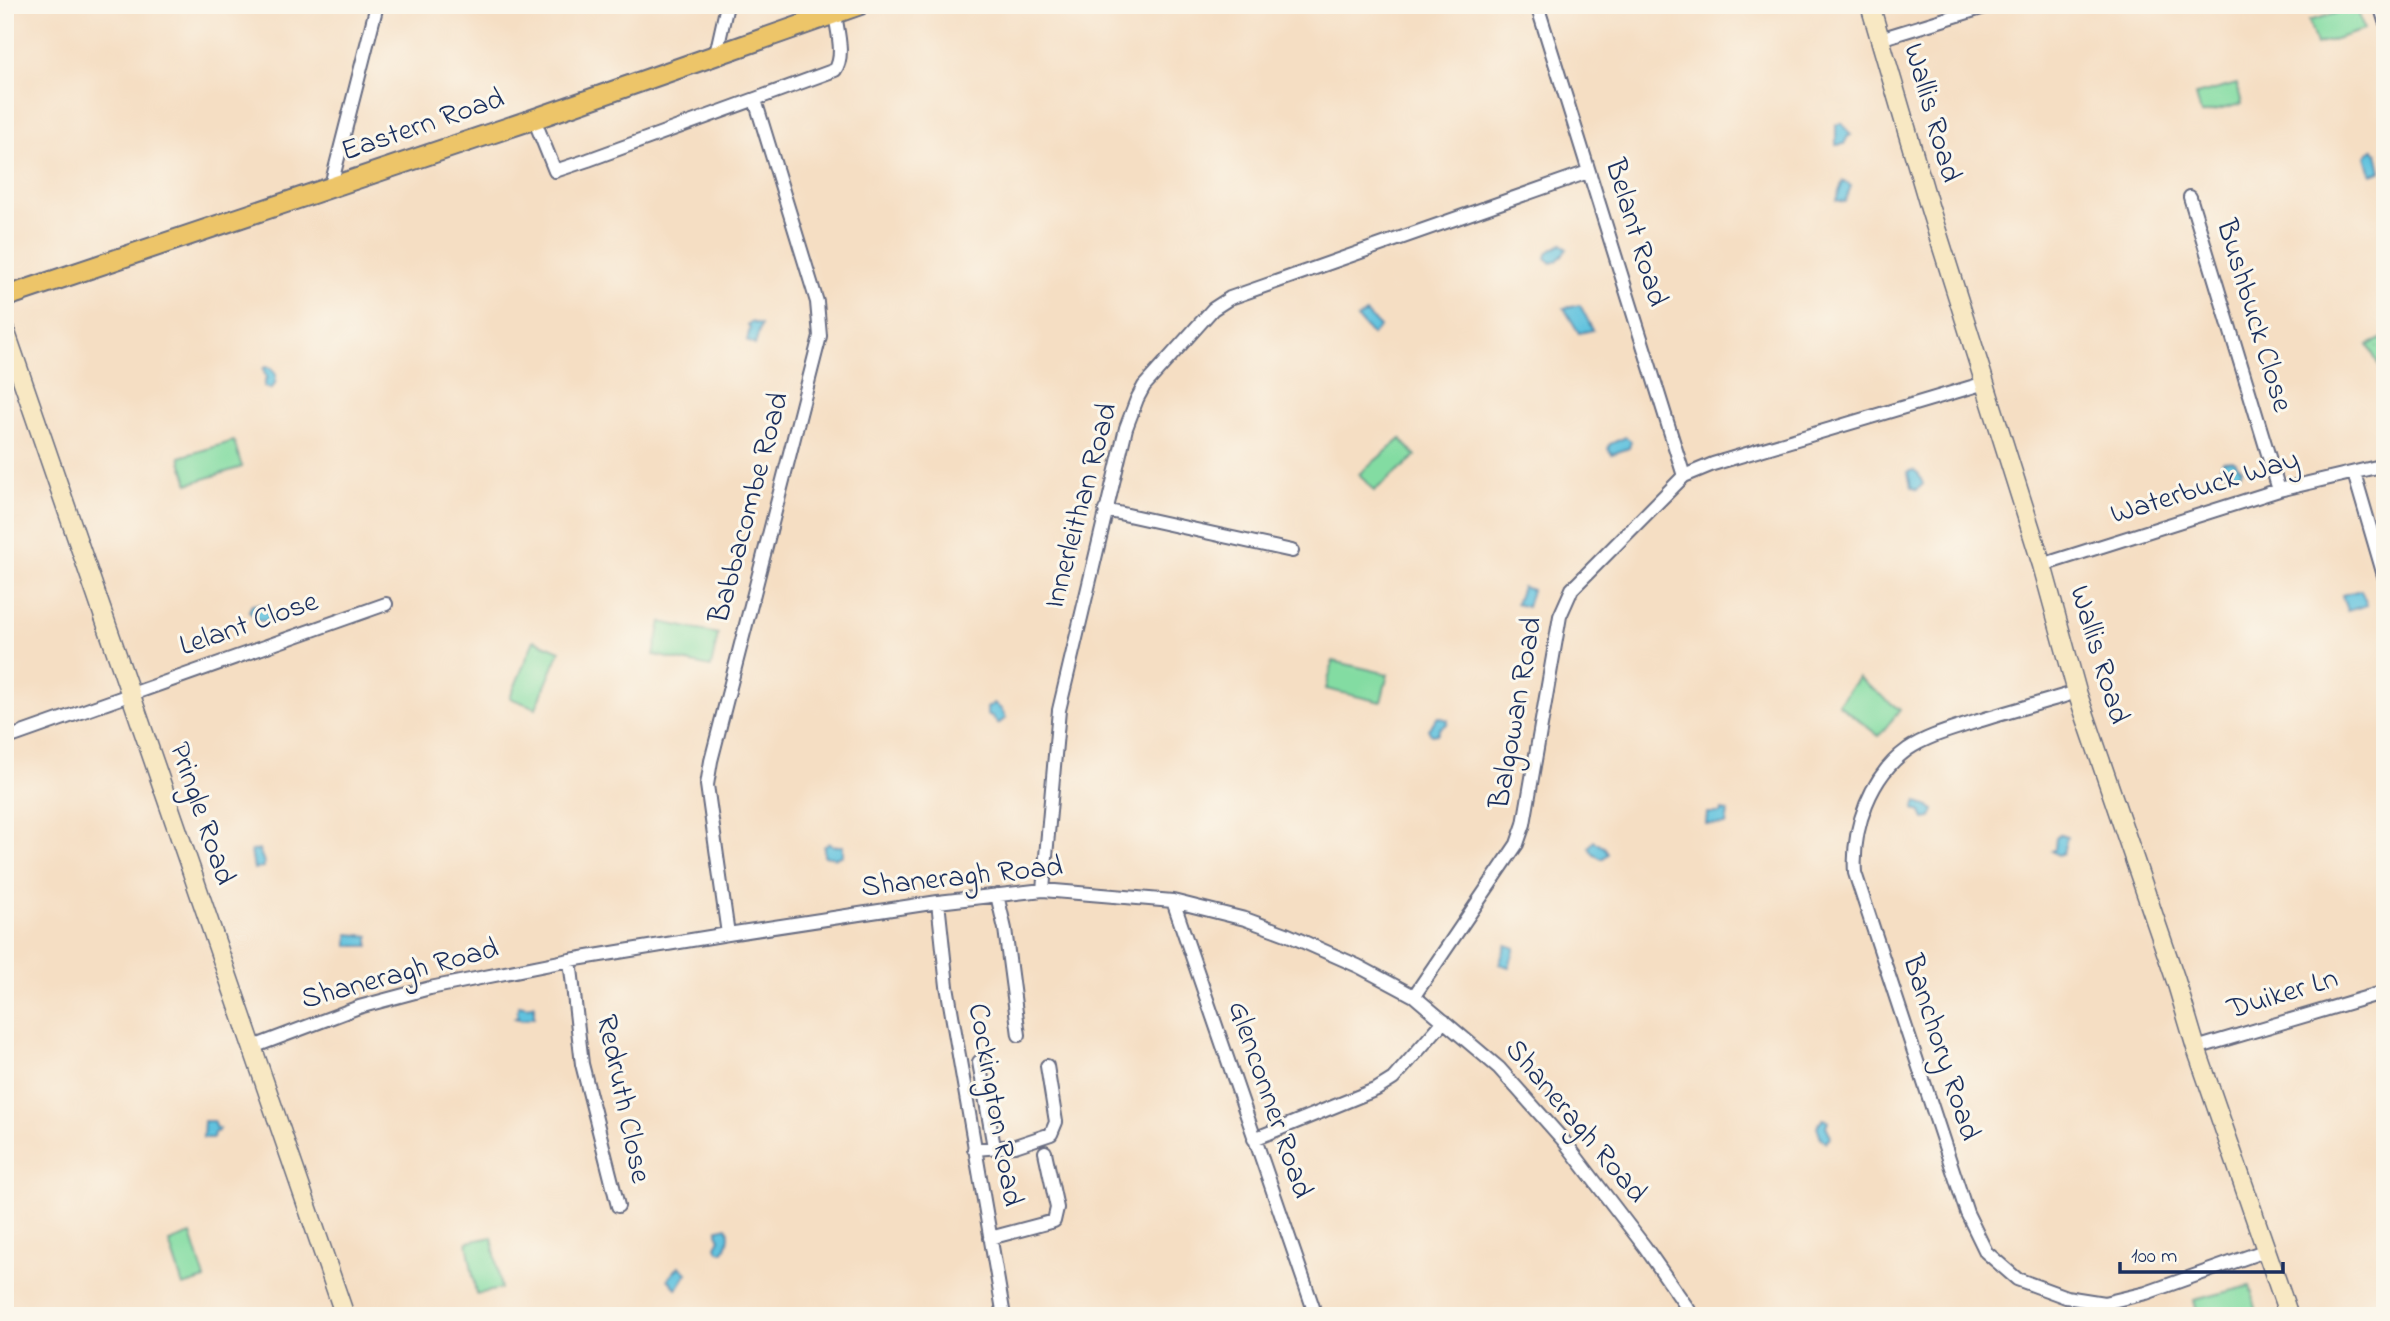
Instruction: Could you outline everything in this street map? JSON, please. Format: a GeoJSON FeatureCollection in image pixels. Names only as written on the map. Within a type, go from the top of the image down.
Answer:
{"type":"FeatureCollection","features":[{"type":"Feature","properties":{"kind":"main road","name":"Eastern Road"},"geometry":{"type":"LineString","coordinates":[[5,297],[330,189],[859,5]]}},
{"type":"Feature","properties":{"kind":"street"},"geometry":{"type":"LineString","coordinates":[[330,189],[377,5]]}},
{"type":"Feature","properties":{"kind":"street"},"geometry":{"type":"LineString","coordinates":[[716,54],[727,5]]}},
{"type":"Feature","properties":{"kind":"street","name":"Belant Road"},"geometry":{"type":"LineString","coordinates":[[1537,5],[1684,476]]}},
{"type":"Feature","properties":{"kind":"street","name":"Wallis Road"},"geometry":{"type":"LineString","coordinates":[[1870,5],[2042,565],[2077,692],[2289,1316]]}},
{"type":"Feature","properties":{"kind":"street"},"geometry":{"type":"LineString","coordinates":[[1880,39],[1991,5]]}},
{"type":"Feature","properties":{"kind":"street"},"geometry":{"type":"LineString","coordinates":[[2380,5],[2385,21]]}},
{"type":"Feature","properties":{"kind":"street"},"geometry":{"type":"LineString","coordinates":[[534,119],[555,171],[835,70],[839,63],[839,54],[835,13]]}},
{"type":"Feature","properties":{"kind":"street","name":"Babbacombe Road"},"geometry":{"type":"LineString","coordinates":[[728,934],[707,785],[820,335],[817,302],[755,100]]}},
{"type":"Feature","properties":{"kind":"street","name":"Innerleithan Road"},"geometry":{"type":"LineString","coordinates":[[1043,890],[1059,710],[1126,428],[1137,399],[1161,367],[1213,309],[1244,293],[1588,172]]}},
{"type":"Feature","properties":{"kind":"street","name":"Bushbuck Close"},"geometry":{"type":"LineString","coordinates":[[2190,197],[2278,491]]}},
{"type":"Feature","properties":{"kind":"street","name":"Pringle Road"},"geometry":{"type":"LineString","coordinates":[[5,330],[9,357],[253,1046],[345,1316]]}},
{"type":"Feature","properties":{"kind":"street","name":"Balgowan Road"},"geometry":{"type":"LineString","coordinates":[[1414,996],[1517,844],[1524,824],[1560,616],[1572,589],[1684,476],[1713,464],[1984,383]]}},
{"type":"Feature","properties":{"kind":"street","name":"Waterbuck Way"},"geometry":{"type":"LineString","coordinates":[[2042,565],[2278,491],[2385,465]]}},
{"type":"Feature","properties":{"kind":"street"},"geometry":{"type":"LineString","coordinates":[[2354,473],[2385,579]]}},
{"type":"Feature","properties":{"kind":"street"},"geometry":{"type":"LineString","coordinates":[[1105,510],[1292,551]]}},
{"type":"Feature","properties":{"kind":"street","name":"Lelant Close"},"geometry":{"type":"LineString","coordinates":[[5,739],[386,604]]}},
{"type":"Feature","properties":{"kind":"street","name":"Banchory Road"},"geometry":{"type":"LineString","coordinates":[[2077,692],[1947,731],[1907,750],[1879,781],[1857,830],[1853,851],[1855,873],[1967,1213],[1986,1252],[2017,1279],[2066,1297],[2105,1303],[2146,1293],[2267,1250]]}},
{"type":"Feature","properties":{"kind":"street","name":"Shaneragh Road"},"geometry":{"type":"LineString","coordinates":[[253,1046],[359,1007],[430,988],[570,960],[728,934],[938,902],[1043,890],[1173,901],[1245,919],[1286,934],[1357,966],[1414,996],[1499,1068],[1564,1141],[1645,1247],[1693,1316]]}},
{"type":"Feature","properties":{"kind":"street"},"geometry":{"type":"LineString","coordinates":[[997,895],[1005,929],[1019,1035]]}},
{"type":"Feature","properties":{"kind":"street","name":"Glenconner Road"},"geometry":{"type":"LineString","coordinates":[[1173,901],[1313,1315]]}},
{"type":"Feature","properties":{"kind":"street","name":"Cockington Road"},"geometry":{"type":"LineString","coordinates":[[938,902],[947,986],[1004,1316]]}},
{"type":"Feature","properties":{"kind":"street","name":"Redruth Close"},"geometry":{"type":"LineString","coordinates":[[570,960],[582,1064],[618,1206]]}},
{"type":"Feature","properties":{"kind":"street","name":"Duiker Ln"},"geometry":{"type":"LineString","coordinates":[[2196,1048],[2385,992]]}},
{"type":"Feature","properties":{"kind":"street"},"geometry":{"type":"LineString","coordinates":[[1254,1139],[1377,1089],[1393,1079],[1444,1020]]}},
{"type":"Feature","properties":{"kind":"street"},"geometry":{"type":"LineString","coordinates":[[979,1062],[994,1147]]}},
{"type":"Feature","properties":{"kind":"street"},"geometry":{"type":"LineString","coordinates":[[974,1149],[1015,1146],[1051,1134],[1056,1122],[1047,1066]]}},
{"type":"Feature","properties":{"kind":"street"},"geometry":{"type":"LineString","coordinates":[[990,1238],[1054,1221],[1057,1208],[1045,1152]]}},
{"type":"Feature","properties":{"kind":"green space"},"geometry":{"type":"Polygon","coordinates":[[[2357,7],[2364,30],[2316,45],[2309,21],[2357,7]]]}},
{"type":"Feature","properties":{"kind":"green space"},"geometry":{"type":"Polygon","coordinates":[[[2237,84],[2242,104],[2201,114],[2196,95],[2237,84]]]}},
{"type":"Feature","properties":{"kind":"green space"},"geometry":{"type":"Polygon","coordinates":[[[2385,337],[2385,377],[2368,345],[2385,337]]]}},
{"type":"Feature","properties":{"kind":"green space"},"geometry":{"type":"Polygon","coordinates":[[[1401,439],[1416,456],[1374,491],[1359,474],[1401,439]]]}},
{"type":"Feature","properties":{"kind":"green space"},"geometry":{"type":"Polygon","coordinates":[[[234,441],[242,467],[188,484],[180,457],[234,441]]]}},
{"type":"Feature","properties":{"kind":"green space"},"geometry":{"type":"Polygon","coordinates":[[[661,622],[718,634],[711,667],[654,655],[661,622]]]}},
{"type":"Feature","properties":{"kind":"green space"},"geometry":{"type":"Polygon","coordinates":[[[534,640],[560,651],[536,708],[510,698],[534,640]]]}},
{"type":"Feature","properties":{"kind":"green space"},"geometry":{"type":"Polygon","coordinates":[[[1333,661],[1388,674],[1381,702],[1326,689],[1333,661]]]}},
{"type":"Feature","properties":{"kind":"green space"},"geometry":{"type":"Polygon","coordinates":[[[1858,678],[1900,710],[1879,736],[1838,704],[1858,678]]]}},
{"type":"Feature","properties":{"kind":"green space"},"geometry":{"type":"Polygon","coordinates":[[[191,1234],[205,1279],[183,1286],[169,1242],[191,1234]]]}},
{"type":"Feature","properties":{"kind":"green space"},"geometry":{"type":"Polygon","coordinates":[[[492,1237],[501,1289],[476,1294],[467,1242],[492,1237]]]}},
{"type":"Feature","properties":{"kind":"green space"},"geometry":{"type":"Polygon","coordinates":[[[2250,1286],[2257,1312],[2245,1316],[2198,1316],[2194,1300],[2250,1286]]]}},
{"type":"Feature","properties":{"kind":"water"},"geometry":{"type":"Polygon","coordinates":[[[1842,123],[1851,135],[1844,144],[1836,145],[1836,125],[1842,123]]]}},
{"type":"Feature","properties":{"kind":"water"},"geometry":{"type":"Polygon","coordinates":[[[2373,149],[2377,153],[2381,171],[2371,174],[2366,156],[2373,149]]]}},
{"type":"Feature","properties":{"kind":"water"},"geometry":{"type":"Polygon","coordinates":[[[1843,181],[1851,186],[1845,202],[1836,200],[1843,181]]]}},
{"type":"Feature","properties":{"kind":"water"},"geometry":{"type":"Polygon","coordinates":[[[1562,244],[1567,249],[1552,263],[1546,258],[1548,252],[1562,244]]]}},
{"type":"Feature","properties":{"kind":"water"},"geometry":{"type":"Polygon","coordinates":[[[1580,305],[1593,330],[1579,333],[1564,308],[1580,305]]]}},
{"type":"Feature","properties":{"kind":"water"},"geometry":{"type":"Polygon","coordinates":[[[1366,313],[1380,327],[1372,335],[1357,318],[1366,313]]]}},
{"type":"Feature","properties":{"kind":"water"},"geometry":{"type":"Polygon","coordinates":[[[751,322],[761,325],[755,345],[747,341],[750,328],[748,325],[751,322]]]}},
{"type":"Feature","properties":{"kind":"water"},"geometry":{"type":"Polygon","coordinates":[[[265,367],[271,368],[276,375],[271,389],[264,387],[265,367]]]}},
{"type":"Feature","properties":{"kind":"water"},"geometry":{"type":"Polygon","coordinates":[[[1626,437],[1631,441],[1629,448],[1612,454],[1608,449],[1610,444],[1626,437]]]}},
{"type":"Feature","properties":{"kind":"water"},"geometry":{"type":"Polygon","coordinates":[[[2233,460],[2242,469],[2240,474],[2222,473],[2220,468],[2223,461],[2233,460]]]}},
{"type":"Feature","properties":{"kind":"water"},"geometry":{"type":"Polygon","coordinates":[[[1913,470],[1918,473],[1923,484],[1917,490],[1911,487],[1908,472],[1913,470]]]}},
{"type":"Feature","properties":{"kind":"water"},"geometry":{"type":"Polygon","coordinates":[[[1522,587],[1532,590],[1527,607],[1516,604],[1522,587]]]}},
{"type":"Feature","properties":{"kind":"water"},"geometry":{"type":"Polygon","coordinates":[[[2361,590],[2367,605],[2347,611],[2342,595],[2361,590]]]}},
{"type":"Feature","properties":{"kind":"water"},"geometry":{"type":"Polygon","coordinates":[[[260,604],[270,615],[267,621],[258,621],[249,611],[252,605],[260,604]]]}},
{"type":"Feature","properties":{"kind":"water"},"geometry":{"type":"Polygon","coordinates":[[[994,703],[1006,718],[998,724],[992,716],[987,715],[987,708],[994,703]]]}},
{"type":"Feature","properties":{"kind":"water"},"geometry":{"type":"Polygon","coordinates":[[[1438,717],[1448,720],[1447,724],[1440,728],[1437,734],[1431,735],[1428,729],[1438,717]]]}},
{"type":"Feature","properties":{"kind":"water"},"geometry":{"type":"Polygon","coordinates":[[[1917,801],[1934,810],[1931,818],[1924,819],[1921,812],[1914,809],[1917,801]]]}},
{"type":"Feature","properties":{"kind":"water"},"geometry":{"type":"Polygon","coordinates":[[[1722,810],[1728,812],[1726,825],[1706,824],[1707,813],[1721,813],[1722,810]]]}},
{"type":"Feature","properties":{"kind":"water"},"geometry":{"type":"Polygon","coordinates":[[[2061,834],[2067,837],[2063,853],[2058,855],[2052,851],[2055,849],[2056,838],[2061,834]]]}},
{"type":"Feature","properties":{"kind":"water"},"geometry":{"type":"Polygon","coordinates":[[[1594,841],[1605,848],[1608,854],[1602,859],[1594,855],[1589,847],[1594,841]]]}},
{"type":"Feature","properties":{"kind":"water"},"geometry":{"type":"Polygon","coordinates":[[[829,843],[843,846],[843,855],[836,858],[824,856],[824,847],[829,843]]]}},
{"type":"Feature","properties":{"kind":"water"},"geometry":{"type":"Polygon","coordinates":[[[259,850],[264,862],[263,867],[254,869],[251,851],[259,850]]]}},
{"type":"Feature","properties":{"kind":"water"},"geometry":{"type":"Polygon","coordinates":[[[348,934],[369,936],[369,946],[348,946],[348,934]]]}},
{"type":"Feature","properties":{"kind":"water"},"geometry":{"type":"Polygon","coordinates":[[[1506,945],[1515,948],[1509,967],[1499,964],[1506,945]]]}},
{"type":"Feature","properties":{"kind":"water"},"geometry":{"type":"Polygon","coordinates":[[[534,1004],[534,1017],[523,1020],[515,1018],[518,1016],[519,1005],[528,1007],[534,1004]]]}},
{"type":"Feature","properties":{"kind":"water"},"geometry":{"type":"Polygon","coordinates":[[[1823,1119],[1828,1121],[1826,1126],[1831,1136],[1826,1142],[1821,1138],[1817,1126],[1823,1119]]]}},
{"type":"Feature","properties":{"kind":"water"},"geometry":{"type":"Polygon","coordinates":[[[204,1121],[214,1121],[215,1127],[219,1129],[214,1132],[213,1138],[203,1138],[204,1121]]]}},
{"type":"Feature","properties":{"kind":"water"},"geometry":{"type":"Polygon","coordinates":[[[727,1227],[729,1236],[726,1246],[723,1252],[718,1251],[718,1229],[727,1227]]]}},
{"type":"Feature","properties":{"kind":"water"},"geometry":{"type":"Polygon","coordinates":[[[679,1266],[687,1273],[677,1289],[668,1279],[679,1266]]]}}]}
